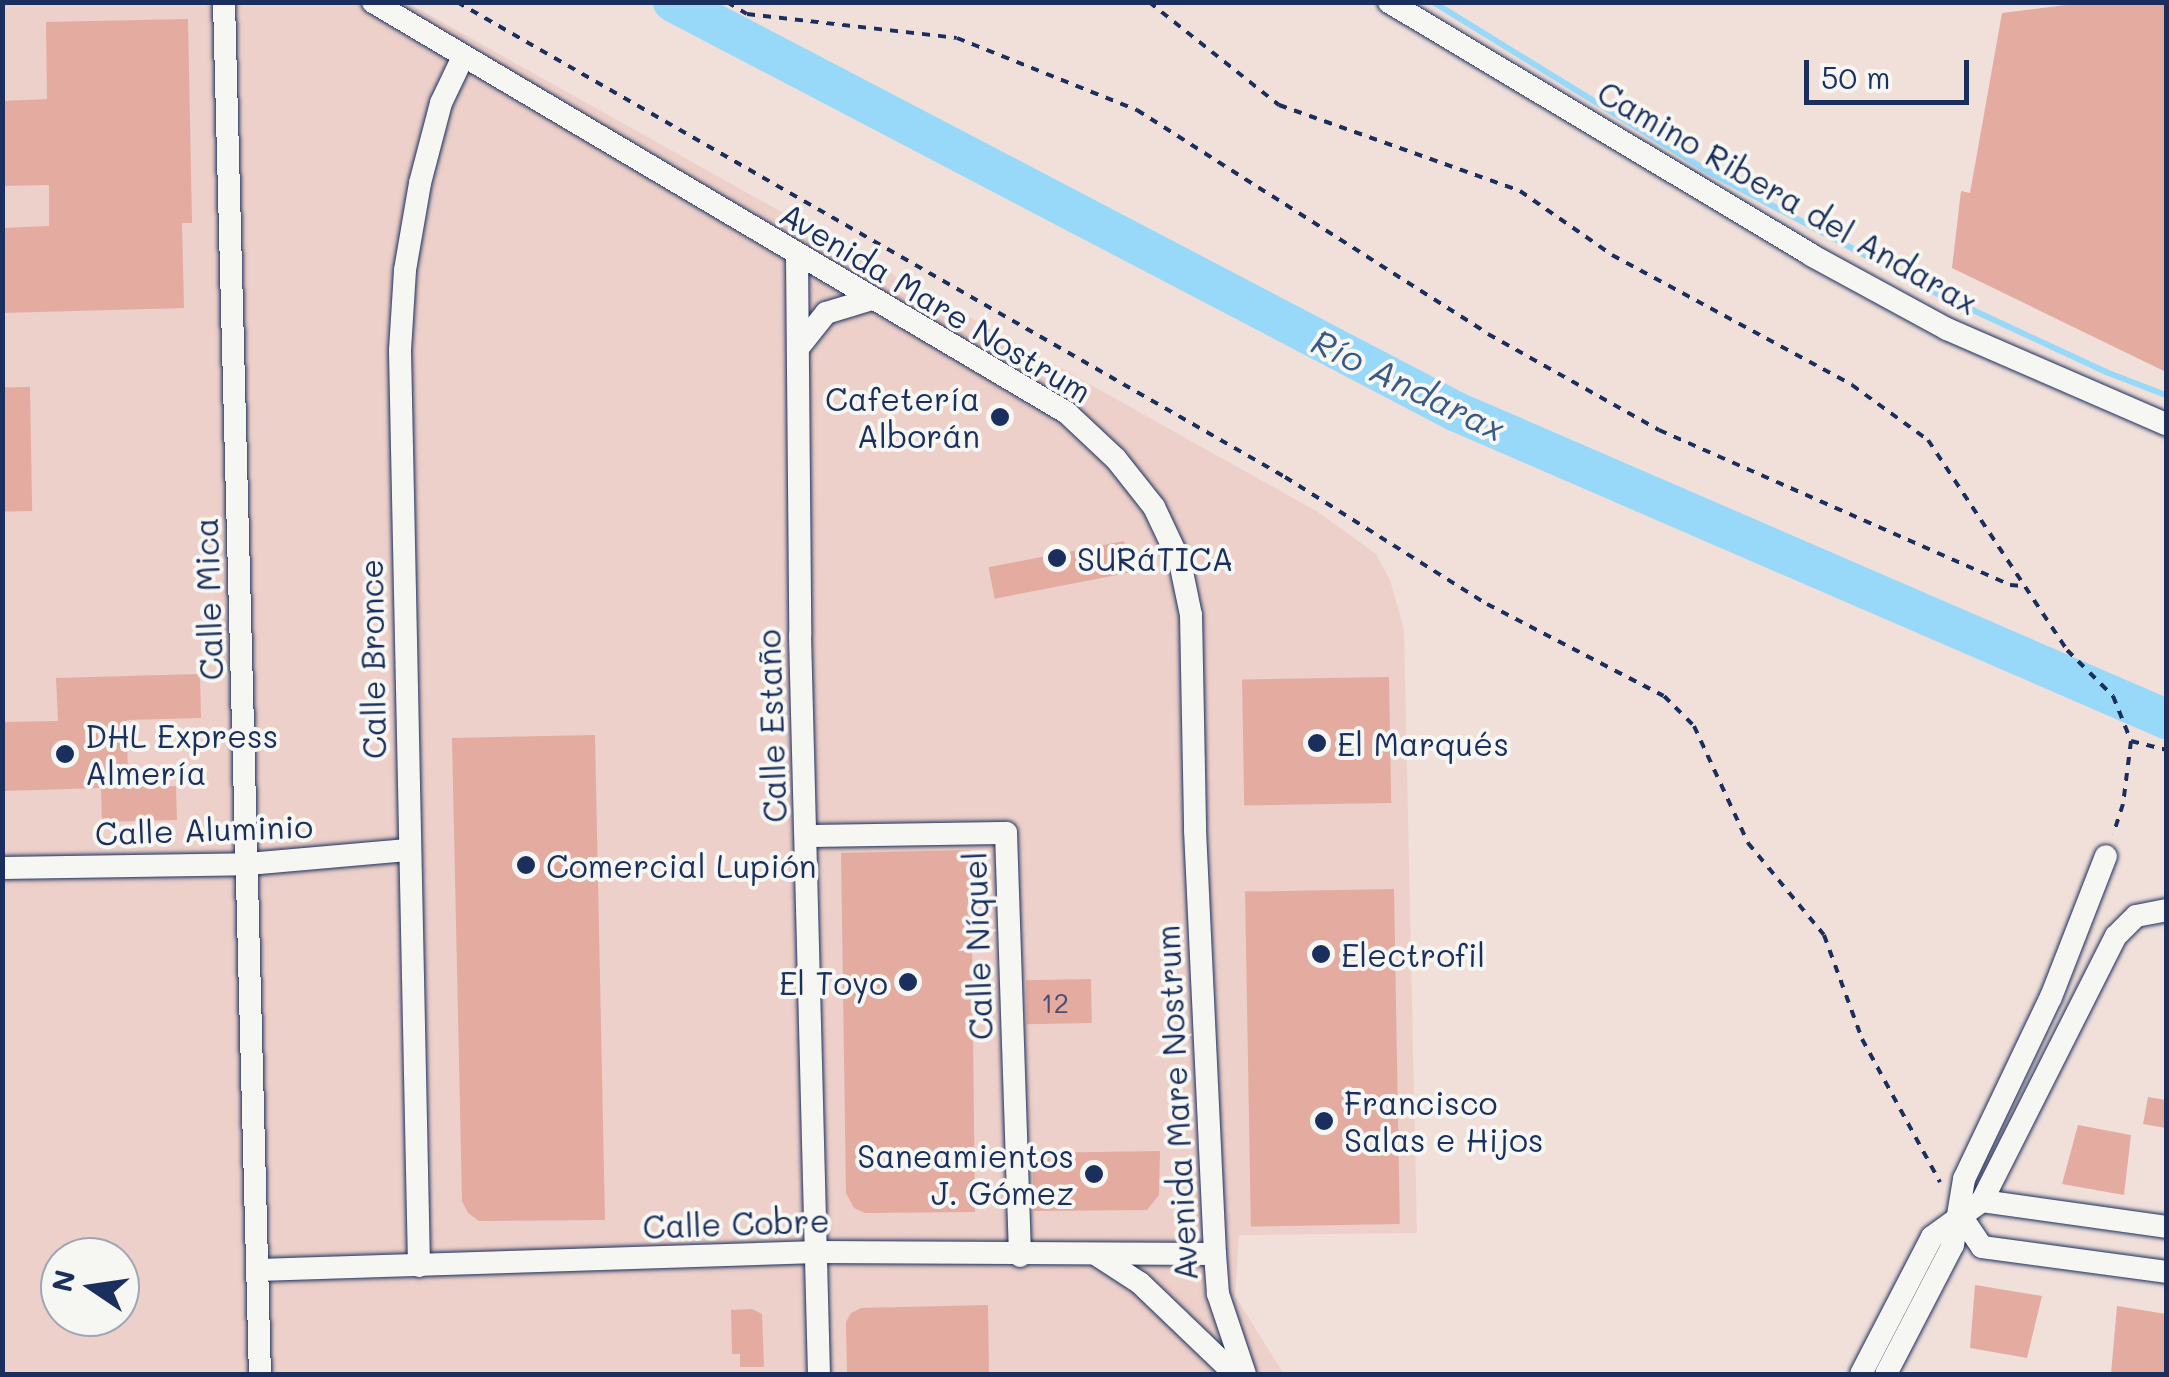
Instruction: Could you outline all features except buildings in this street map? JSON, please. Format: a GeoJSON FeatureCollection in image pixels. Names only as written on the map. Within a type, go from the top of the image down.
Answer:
{"type":"FeatureCollection","features":[{"type":"Feature","properties":{"kind":"street","name":"Calle Mica"},"geometry":{"type":"LineString","coordinates":[[224,2],[260,1374]]}},
{"type":"Feature","properties":{"kind":"street","name":"Avenida Mare Nostrum"},"geometry":{"type":"LineString","coordinates":[[372,2],[462,59],[1067,413],[1116,458],[1154,508],[1180,562],[1192,616],[1195,830],[1214,1254],[1218,1294],[1245,1374]]}},
{"type":"Feature","properties":{"kind":"street","name":"Camino Ribera del Andarax"},"geometry":{"type":"LineString","coordinates":[[1389,2],[1811,255],[1947,330],[2166,424]]}},
{"type":"Feature","properties":{"kind":"street","name":"Calle Bronce"},"geometry":{"type":"LineString","coordinates":[[419,1266],[407,850],[400,350],[405,270],[420,183],[441,103],[462,59]]}},
{"type":"Feature","properties":{"kind":"street","name":"Calle Estaño"},"geometry":{"type":"LineString","coordinates":[[796,255],[819,1374]]}},
{"type":"Feature","properties":{"kind":"street"},"geometry":{"type":"LineString","coordinates":[[798,348],[826,313],[872,299]]}},
{"type":"Feature","properties":{"kind":"street","name":"Calle Níquel"},"geometry":{"type":"LineString","coordinates":[[806,836],[1006,833],[1020,1256]]}},
{"type":"Feature","properties":{"kind":"street","name":"Calle Aluminio"},"geometry":{"type":"LineString","coordinates":[[2,868],[248,864],[407,850]]}},
{"type":"Feature","properties":{"kind":"street"},"geometry":{"type":"LineString","coordinates":[[1886,1374],[1953,1245],[1961,1216],[1964,1179],[2051,997],[2106,856]]}},
{"type":"Feature","properties":{"kind":"street"},"geometry":{"type":"LineString","coordinates":[[1861,1374],[1932,1237],[1982,1201],[2116,936],[2136,916],[2166,910]]}},
{"type":"Feature","properties":{"kind":"street"},"geometry":{"type":"LineString","coordinates":[[1982,1201],[2166,1227]]}},
{"type":"Feature","properties":{"kind":"street"},"geometry":{"type":"LineString","coordinates":[[1961,1216],[1982,1247],[2166,1272]]}},
{"type":"Feature","properties":{"kind":"street","name":"Calle Cobre"},"geometry":{"type":"LineString","coordinates":[[258,1270],[818,1252],[1214,1254]]}},
{"type":"Feature","properties":{"kind":"street","name":"Avenida Mare Nostrum"},"geometry":{"type":"LineString","coordinates":[[1094,1253],[1140,1283],[1235,1374]]}},
{"type":"Feature","properties":{"kind":"path"},"geometry":{"type":"LineString","coordinates":[[458,2],[1285,478],[1487,604],[1664,696],[1694,726],[1748,843],[1824,934],[1862,1039],[1908,1131],[1940,1182]]}},
{"type":"Feature","properties":{"kind":"path"},"geometry":{"type":"LineString","coordinates":[[727,2],[748,14],[957,38],[1137,110],[1488,334],[1658,430],[2010,584],[2023,586]]}},
{"type":"Feature","properties":{"kind":"path"},"geometry":{"type":"LineString","coordinates":[[1150,2],[1278,105],[1520,191],[1612,256],[1852,385],[1928,440],[2068,650],[2113,696],[2131,741],[2123,804],[2106,856]]}},
{"type":"Feature","properties":{"kind":"path"},"geometry":{"type":"LineString","coordinates":[[2131,741],[2166,750]]}},
{"type":"Feature","properties":{"kind":"shaded area"},"geometry":{"type":"Polygon","coordinates":[[[3,3],[408,3],[1318,512],[1376,554],[1390,580],[1404,629],[1417,1233],[1239,1235],[1235,1296],[1284,1374],[3,1374],[3,3]]]}},
{"type":"Feature","properties":{"kind":"waterway","name":"Río Andarax"},"geometry":{"type":"LineString","coordinates":[[673,2],[1457,412],[2166,719]]}},
{"type":"Feature","properties":{"kind":"waterway"},"geometry":{"type":"LineString","coordinates":[[1433,2],[1713,174],[1936,293],[2106,372],[2166,395]]}},
{"type":"Feature","properties":{"kind":"place","name":"Cafetería Alborán"},"geometry":{"type":"Point","coordinates":[1000,417]}},
{"type":"Feature","properties":{"kind":"place","name":"SURáTICA"},"geometry":{"type":"Point","coordinates":[1057,558]}},
{"type":"Feature","properties":{"kind":"place","name":"El Marqués"},"geometry":{"type":"Point","coordinates":[1317,743]}},
{"type":"Feature","properties":{"kind":"place","name":"DHL Express Almería"},"geometry":{"type":"Point","coordinates":[65,754]}},
{"type":"Feature","properties":{"kind":"place","name":"Comercial Lupión"},"geometry":{"type":"Point","coordinates":[526,865]}},
{"type":"Feature","properties":{"kind":"place","name":"Electrofil"},"geometry":{"type":"Point","coordinates":[1321,954]}},
{"type":"Feature","properties":{"kind":"place","name":"El Toyo"},"geometry":{"type":"Point","coordinates":[908,982]}},
{"type":"Feature","properties":{"kind":"place","name":"Francisco Salas e Hijos"},"geometry":{"type":"Point","coordinates":[1324,1121]}},
{"type":"Feature","properties":{"kind":"place","name":"Saneamientos J. Gómez"},"geometry":{"type":"Point","coordinates":[1094,1174]}}]}
